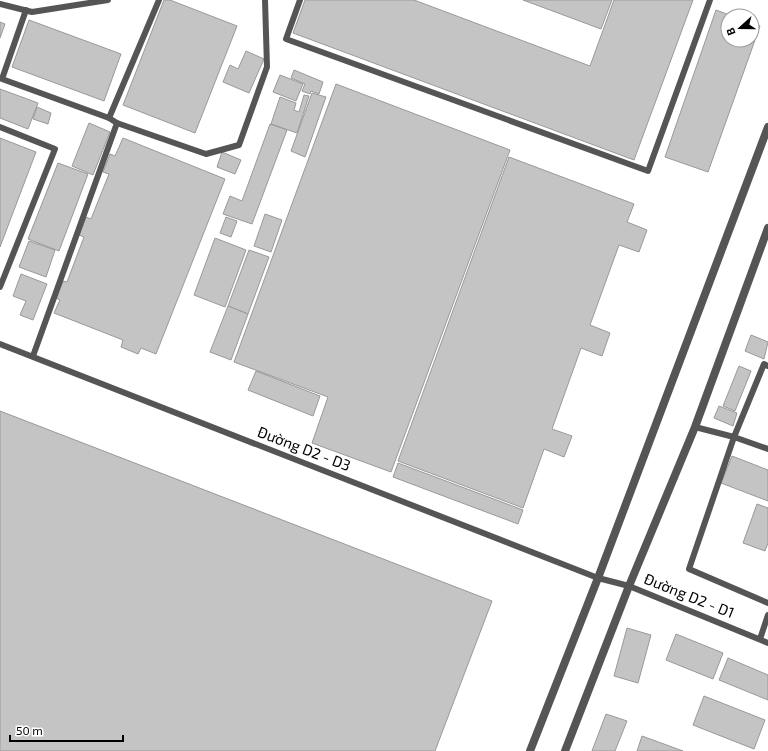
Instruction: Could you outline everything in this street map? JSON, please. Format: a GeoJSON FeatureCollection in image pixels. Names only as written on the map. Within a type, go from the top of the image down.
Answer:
{"type":"FeatureCollection","features":[{"type":"Feature","properties":{"kind":"street"},"geometry":{"type":"LineString","coordinates":[[530,751],[598,578],[768,127]]}},
{"type":"Feature","properties":{"kind":"street"},"geometry":{"type":"LineString","coordinates":[[565,751],[629,586],[695,427],[768,228]]}},
{"type":"Feature","properties":{"kind":"lane"},"geometry":{"type":"LineString","coordinates":[[0,4],[32,12],[76,2],[108,0]]}},
{"type":"Feature","properties":{"kind":"lane"},"geometry":{"type":"LineString","coordinates":[[109,118],[159,0]]}},
{"type":"Feature","properties":{"kind":"lane"},"geometry":{"type":"LineString","coordinates":[[26,10],[2,79],[109,118],[117,123],[206,154],[239,145],[268,67],[264,0]]}},
{"type":"Feature","properties":{"kind":"lane"},"geometry":{"type":"LineString","coordinates":[[300,0],[286,39],[648,171],[710,0]]}},
{"type":"Feature","properties":{"kind":"lane"},"geometry":{"type":"LineString","coordinates":[[33,356],[117,123]]}},
{"type":"Feature","properties":{"kind":"lane"},"geometry":{"type":"LineString","coordinates":[[0,127],[55,149],[1,284]]}},
{"type":"Feature","properties":{"kind":"lane","name":"Đường D2 - D3"},"geometry":{"type":"LineString","coordinates":[[0,344],[598,578]]}},
{"type":"Feature","properties":{"kind":"lane"},"geometry":{"type":"LineString","coordinates":[[768,366],[764,364],[734,437],[689,569],[768,603]]}},
{"type":"Feature","properties":{"kind":"lane"},"geometry":{"type":"LineString","coordinates":[[695,427],[734,437],[768,449]]}},
{"type":"Feature","properties":{"kind":"lane","name":"Đường D2 - D1"},"geometry":{"type":"LineString","coordinates":[[598,578],[629,586],[768,643]]}},
{"type":"Feature","properties":{"kind":"lane"},"geometry":{"type":"LineString","coordinates":[[760,639],[768,615]]}},
{"type":"Feature","properties":{"kind":"building"},"geometry":{"type":"Polygon","coordinates":[[[164,0],[170,0],[237,26],[195,133],[123,105],[164,0]]]}},
{"type":"Feature","properties":{"kind":"building"},"geometry":{"type":"Polygon","coordinates":[[[305,0],[414,0],[590,66],[614,0],[693,0],[634,160],[293,33],[305,0]]]}},
{"type":"Feature","properties":{"kind":"building"},"geometry":{"type":"Polygon","coordinates":[[[523,0],[612,0],[601,29],[523,0]]]}},
{"type":"Feature","properties":{"kind":"building"},"geometry":{"type":"Polygon","coordinates":[[[716,10],[720,12],[720,48],[752,48],[708,172],[665,157],[716,10]]]}},
{"type":"Feature","properties":{"kind":"building"},"geometry":{"type":"Polygon","coordinates":[[[29,20],[121,54],[104,101],[12,67],[29,20]]]}},
{"type":"Feature","properties":{"kind":"building"},"geometry":{"type":"Polygon","coordinates":[[[0,22],[5,24],[0,38],[0,22]]]}},
{"type":"Feature","properties":{"kind":"building"},"geometry":{"type":"Polygon","coordinates":[[[246,51],[264,59],[249,93],[223,82],[230,65],[238,69],[246,51]]]}},
{"type":"Feature","properties":{"kind":"building"},"geometry":{"type":"Polygon","coordinates":[[[294,70],[323,82],[319,94],[311,91],[310,94],[302,91],[305,84],[291,78],[294,70]]]}},
{"type":"Feature","properties":{"kind":"building"},"geometry":{"type":"Polygon","coordinates":[[[280,75],[303,84],[296,101],[273,92],[280,75]]]}},
{"type":"Feature","properties":{"kind":"building"},"geometry":{"type":"Polygon","coordinates":[[[336,84],[510,150],[391,472],[312,443],[328,397],[234,362],[336,84]]]}},
{"type":"Feature","properties":{"kind":"building"},"geometry":{"type":"Polygon","coordinates":[[[0,89],[38,103],[28,129],[0,118],[0,89]]]}},
{"type":"Feature","properties":{"kind":"building"},"geometry":{"type":"Polygon","coordinates":[[[312,93],[326,97],[305,157],[291,151],[312,93]]]}},
{"type":"Feature","properties":{"kind":"building"},"geometry":{"type":"Polygon","coordinates":[[[304,95],[309,96],[297,133],[271,124],[280,97],[296,103],[294,110],[299,112],[304,95]]]}},
{"type":"Feature","properties":{"kind":"building"},"geometry":{"type":"Polygon","coordinates":[[[37,107],[51,113],[48,124],[33,119],[37,107]]]}},
{"type":"Feature","properties":{"kind":"building"},"geometry":{"type":"Polygon","coordinates":[[[89,123],[110,132],[93,175],[72,166],[89,123]]]}},
{"type":"Feature","properties":{"kind":"building"},"geometry":{"type":"Polygon","coordinates":[[[270,124],[287,130],[252,224],[223,214],[230,196],[242,201],[270,124]]]}},
{"type":"Feature","properties":{"kind":"building"},"geometry":{"type":"Polygon","coordinates":[[[0,138],[36,152],[0,247],[0,138]]]}},
{"type":"Feature","properties":{"kind":"building"},"geometry":{"type":"Polygon","coordinates":[[[123,138],[225,179],[156,354],[141,348],[138,354],[121,347],[123,340],[54,313],[60,300],[56,298],[63,281],[67,282],[84,237],[79,235],[86,217],[91,219],[109,174],[103,172],[110,154],[115,156],[123,138]]]}},
{"type":"Feature","properties":{"kind":"building"},"geometry":{"type":"Polygon","coordinates":[[[222,152],[241,160],[235,174],[217,167],[222,152]]]}},
{"type":"Feature","properties":{"kind":"building"},"geometry":{"type":"Polygon","coordinates":[[[509,157],[634,204],[627,222],[647,230],[639,252],[619,245],[590,325],[610,333],[602,356],[581,348],[552,429],[572,436],[564,457],[544,449],[523,508],[398,461],[509,157]]]}},
{"type":"Feature","properties":{"kind":"building"},"geometry":{"type":"Polygon","coordinates":[[[58,163],[88,174],[59,251],[28,239],[58,163]]]}},
{"type":"Feature","properties":{"kind":"building"},"geometry":{"type":"Polygon","coordinates":[[[265,214],[282,220],[271,252],[254,246],[265,214]]]}},
{"type":"Feature","properties":{"kind":"building"},"geometry":{"type":"Polygon","coordinates":[[[226,217],[237,221],[231,237],[220,233],[226,217]]]}},
{"type":"Feature","properties":{"kind":"building"},"geometry":{"type":"Polygon","coordinates":[[[215,238],[246,250],[225,307],[194,295],[215,238]]]}},
{"type":"Feature","properties":{"kind":"building"},"geometry":{"type":"Polygon","coordinates":[[[29,241],[55,250],[46,277],[19,267],[29,241]]]}},
{"type":"Feature","properties":{"kind":"building"},"geometry":{"type":"Polygon","coordinates":[[[249,250],[269,257],[248,314],[228,306],[249,250]]]}},
{"type":"Feature","properties":{"kind":"building"},"geometry":{"type":"Polygon","coordinates":[[[21,274],[47,284],[33,320],[20,315],[26,301],[13,296],[21,274]]]}},
{"type":"Feature","properties":{"kind":"building"},"geometry":{"type":"Polygon","coordinates":[[[228,306],[248,314],[231,360],[210,352],[228,306]]]}},
{"type":"Feature","properties":{"kind":"building"},"geometry":{"type":"Polygon","coordinates":[[[751,335],[768,342],[764,359],[745,351],[751,335]]]}},
{"type":"Feature","properties":{"kind":"building"},"geometry":{"type":"Polygon","coordinates":[[[739,366],[751,371],[735,411],[723,406],[739,366]]]}},
{"type":"Feature","properties":{"kind":"building"},"geometry":{"type":"Polygon","coordinates":[[[256,371],[320,396],[313,416],[248,390],[256,371]]]}},
{"type":"Feature","properties":{"kind":"building"},"geometry":{"type":"Polygon","coordinates":[[[719,406],[737,413],[733,426],[714,418],[719,406]]]}},
{"type":"Feature","properties":{"kind":"building"},"geometry":{"type":"Polygon","coordinates":[[[0,411],[492,601],[435,751],[0,751],[0,411]]]}},
{"type":"Feature","properties":{"kind":"building"},"geometry":{"type":"Polygon","coordinates":[[[732,456],[768,470],[768,501],[721,483],[732,456]]]}},
{"type":"Feature","properties":{"kind":"building"},"geometry":{"type":"Polygon","coordinates":[[[398,463],[523,510],[518,524],[393,477],[398,463]]]}},
{"type":"Feature","properties":{"kind":"building"},"geometry":{"type":"Polygon","coordinates":[[[757,504],[768,508],[768,543],[765,551],[743,543],[757,504]]]}},
{"type":"Feature","properties":{"kind":"building"},"geometry":{"type":"Polygon","coordinates":[[[627,628],[651,635],[638,683],[614,676],[627,628]]]}},
{"type":"Feature","properties":{"kind":"building"},"geometry":{"type":"Polygon","coordinates":[[[676,634],[723,653],[713,679],[666,660],[676,634]]]}},
{"type":"Feature","properties":{"kind":"building"},"geometry":{"type":"Polygon","coordinates":[[[728,658],[768,675],[768,700],[719,680],[728,658]]]}},
{"type":"Feature","properties":{"kind":"building"},"geometry":{"type":"Polygon","coordinates":[[[704,696],[765,720],[754,749],[693,725],[704,696]]]}},
{"type":"Feature","properties":{"kind":"building"},"geometry":{"type":"Polygon","coordinates":[[[606,714],[627,721],[615,751],[592,751],[606,714]]]}},
{"type":"Feature","properties":{"kind":"building"},"geometry":{"type":"Polygon","coordinates":[[[642,736],[683,751],[637,751],[642,736]]]}}]}
